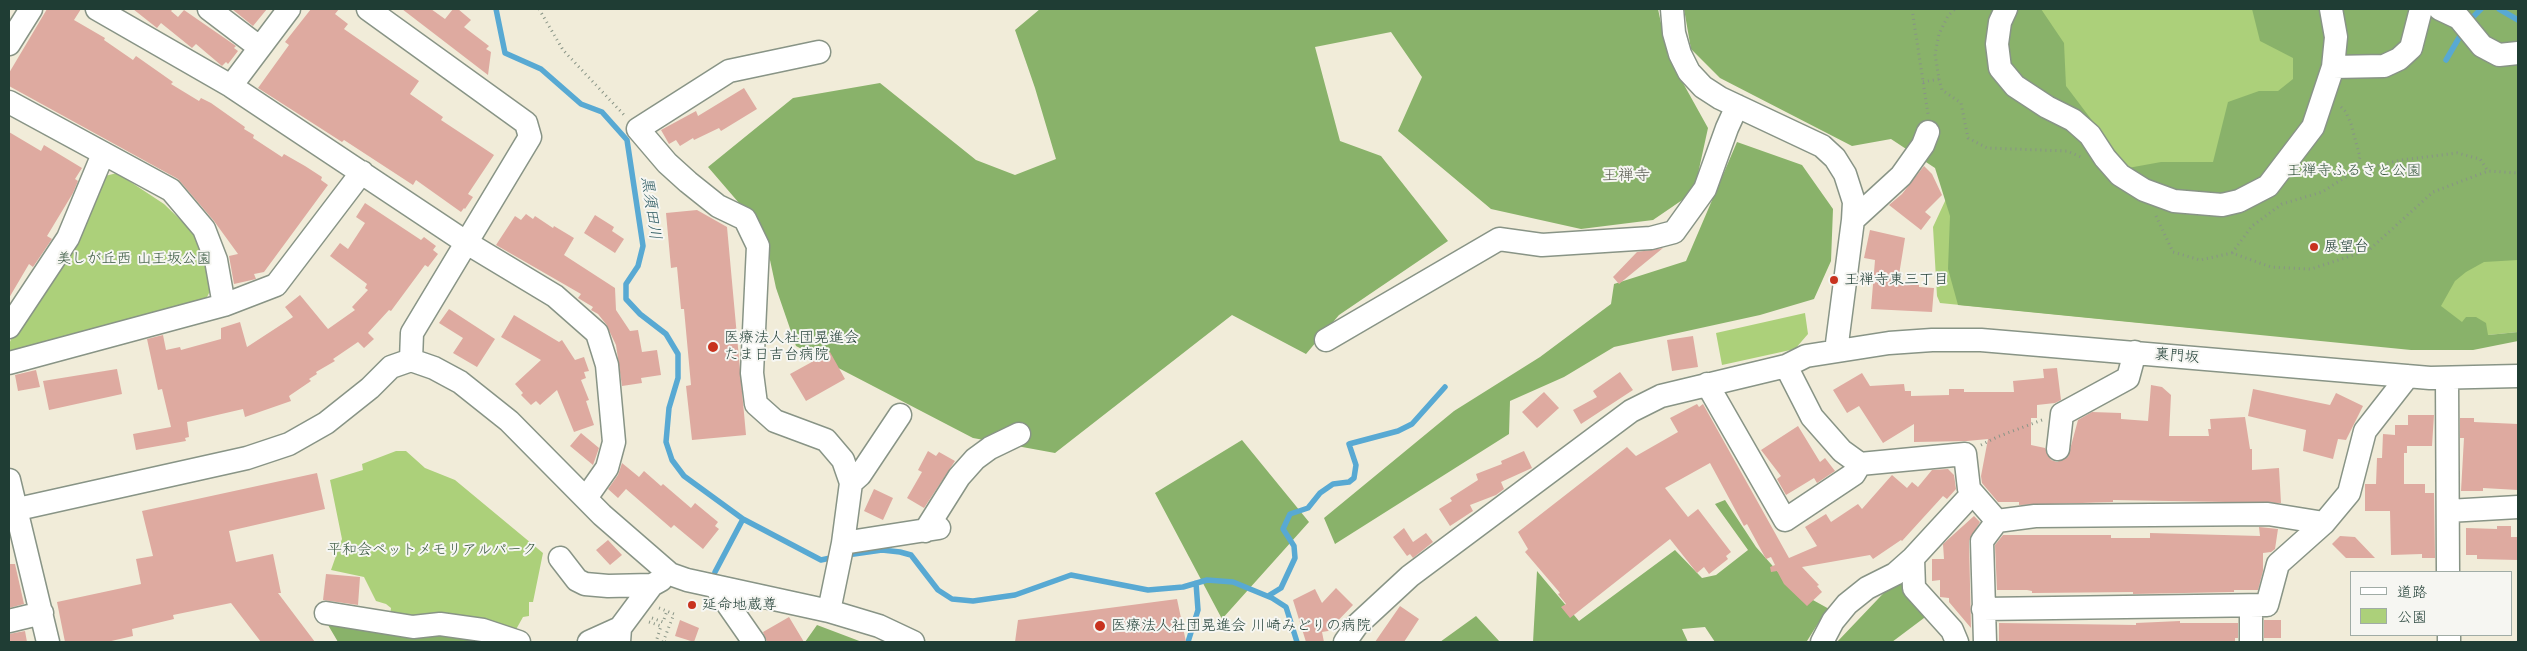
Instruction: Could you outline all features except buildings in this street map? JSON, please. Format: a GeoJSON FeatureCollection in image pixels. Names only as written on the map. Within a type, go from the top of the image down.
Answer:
{"type":"FeatureCollection","features":[{"type":"Feature","properties":{"kind":"street"},"geometry":{"type":"LineString","coordinates":[[9,44],[31,9]]}},
{"type":"Feature","properties":{"kind":"street"},"geometry":{"type":"LineString","coordinates":[[97,9],[231,86],[467,243],[555,296],[597,334],[607,365],[614,442],[607,468],[586,498]]}},
{"type":"Feature","properties":{"kind":"street"},"geometry":{"type":"LineString","coordinates":[[209,9],[259,47]]}},
{"type":"Feature","properties":{"kind":"street"},"geometry":{"type":"LineString","coordinates":[[231,86],[289,9]]}},
{"type":"Feature","properties":{"kind":"street"},"geometry":{"type":"LineString","coordinates":[[368,9],[526,123],[530,137],[412,333],[412,360]]}},
{"type":"Feature","properties":{"kind":"street"},"geometry":{"type":"LineString","coordinates":[[1672,9],[1674,33],[1680,54],[1689,72],[1703,87],[1822,146],[1835,158],[1851,187],[1854,202],[1853,220],[1836,351]]}},
{"type":"Feature","properties":{"kind":"street"},"geometry":{"type":"LineString","coordinates":[[2006,9],[2000,22],[1997,44],[2000,68],[2015,86],[2047,107],[2073,120],[2090,134],[2105,158],[2120,176],[2144,190],[2174,201],[2222,205],[2239,201],[2268,186],[2313,127],[2333,67],[2336,38],[2331,9]]}},
{"type":"Feature","properties":{"kind":"street"},"geometry":{"type":"LineString","coordinates":[[2333,67],[2384,66],[2399,59],[2411,48],[2421,9]]}},
{"type":"Feature","properties":{"kind":"street"},"geometry":{"type":"LineString","coordinates":[[2456,19],[2482,46],[2499,55],[2518,53]]}},
{"type":"Feature","properties":{"kind":"street"},"geometry":{"type":"LineString","coordinates":[[819,52],[729,70],[638,129],[667,163],[688,182],[718,206],[745,220],[758,246],[752,373],[756,404],[775,421],[826,440],[843,460],[851,483],[844,543],[829,611]]}},
{"type":"Feature","properties":{"kind":"street"},"geometry":{"type":"LineString","coordinates":[[9,102],[171,190],[204,230],[216,260],[224,305]]}},
{"type":"Feature","properties":{"kind":"street"},"geometry":{"type":"LineString","coordinates":[[1326,340],[1499,239],[1542,245],[1651,238],[1674,232],[1705,189],[1727,128],[1738,106]]}},
{"type":"Feature","properties":{"kind":"street"},"geometry":{"type":"LineString","coordinates":[[1853,220],[1901,176],[1923,146],[1928,132]]}},
{"type":"Feature","properties":{"kind":"street"},"geometry":{"type":"LineString","coordinates":[[12,314],[68,238],[103,154]]}},
{"type":"Feature","properties":{"kind":"street"},"geometry":{"type":"LineString","coordinates":[[9,363],[224,305],[276,285],[362,172]]}},
{"type":"Feature","properties":{"kind":"street","name":"裏門坂"},"geometry":{"type":"LineString","coordinates":[[1344,642],[1357,625],[1410,576],[1631,411],[1661,396],[1786,366],[1806,356],[1932,340],[1982,340],[2447,379],[2518,376]]}},
{"type":"Feature","properties":{"kind":"street"},"geometry":{"type":"LineString","coordinates":[[2058,449],[2062,414],[2128,378],[2135,352]]}},
{"type":"Feature","properties":{"kind":"street"},"geometry":{"type":"LineString","coordinates":[[12,510],[247,458],[289,444],[326,423],[370,388],[391,367],[412,360],[434,368],[460,382],[508,421],[586,498],[661,580]]}},
{"type":"Feature","properties":{"kind":"street"},"geometry":{"type":"LineString","coordinates":[[1786,366],[1812,416],[1842,451],[1860,464],[1965,454],[1969,489],[1997,521]]}},
{"type":"Feature","properties":{"kind":"street"},"geometry":{"type":"LineString","coordinates":[[1983,609],[2267,605],[2278,564],[2324,523],[2349,493],[2365,431],[2408,376]]}},
{"type":"Feature","properties":{"kind":"street"},"geometry":{"type":"LineString","coordinates":[[2447,379],[2448,571]]}},
{"type":"Feature","properties":{"kind":"street"},"geometry":{"type":"LineString","coordinates":[[1708,384],[1785,520],[1854,474],[1860,464]]}},
{"type":"Feature","properties":{"kind":"street"},"geometry":{"type":"LineString","coordinates":[[851,483],[860,475],[900,415]]}},
{"type":"Feature","properties":{"kind":"street"},"geometry":{"type":"LineString","coordinates":[[844,543],[933,529],[959,477],[975,459],[990,448],[1019,434]]}},
{"type":"Feature","properties":{"kind":"street"},"geometry":{"type":"LineString","coordinates":[[9,480],[12,510],[42,613],[48,642]]}},
{"type":"Feature","properties":{"kind":"street"},"geometry":{"type":"LineString","coordinates":[[1822,642],[1833,621],[1847,604],[1867,588],[1895,574],[1913,558],[1972,494]]}},
{"type":"Feature","properties":{"kind":"street"},"geometry":{"type":"LineString","coordinates":[[2448,511],[2518,507]]}},
{"type":"Feature","properties":{"kind":"street"},"geometry":{"type":"LineString","coordinates":[[1985,642],[1982,541],[1997,521],[2036,516],[2268,514],[2324,523]]}},
{"type":"Feature","properties":{"kind":"street"},"geometry":{"type":"LineString","coordinates":[[560,558],[577,580],[585,584],[608,586],[661,580],[687,580],[829,611],[879,626],[913,642]]}},
{"type":"Feature","properties":{"kind":"street"},"geometry":{"type":"LineString","coordinates":[[1913,558],[1914,588],[1955,636]]}},
{"type":"Feature","properties":{"kind":"street"},"geometry":{"type":"LineString","coordinates":[[589,642],[620,635],[661,580]]}},
{"type":"Feature","properties":{"kind":"street"},"geometry":{"type":"LineString","coordinates":[[715,586],[754,642]]}},
{"type":"Feature","properties":{"kind":"street"},"geometry":{"type":"LineString","coordinates":[[2251,606],[2251,642]]}},
{"type":"Feature","properties":{"kind":"street"},"geometry":{"type":"LineString","coordinates":[[9,621],[42,613]]}},
{"type":"Feature","properties":{"kind":"street"},"geometry":{"type":"LineString","coordinates":[[326,613],[413,627],[440,624],[483,630],[519,642]]}},
{"type":"Feature","properties":{"kind":"path"},"geometry":{"type":"LineString","coordinates":[[539,9],[563,50],[638,129]]}},
{"type":"Feature","properties":{"kind":"path"},"geometry":{"type":"LineString","coordinates":[[1912,9],[1930,123],[1928,132]]}},
{"type":"Feature","properties":{"kind":"path"},"geometry":{"type":"LineString","coordinates":[[1956,9],[1948,16],[1939,34],[1935,54],[1942,90],[1961,103],[1968,138],[1987,148],[2067,151],[2084,158]]}},
{"type":"Feature","properties":{"kind":"path"},"geometry":{"type":"LineString","coordinates":[[1923,82],[1939,79]]}},
{"type":"Feature","properties":{"kind":"path"},"geometry":{"type":"LineString","coordinates":[[2324,93],[2346,112],[2351,124],[2360,157],[2355,171]]}},
{"type":"Feature","properties":{"kind":"path"},"geometry":{"type":"LineString","coordinates":[[2232,253],[2252,226],[2282,204],[2322,192],[2355,171],[2401,160],[2457,153],[2480,159],[2488,171]]}},
{"type":"Feature","properties":{"kind":"path"},"geometry":{"type":"LineString","coordinates":[[2154,213],[2173,252],[2200,260],[2232,253],[2270,267],[2311,269],[2369,250],[2433,192],[2488,171],[2518,173]]}},
{"type":"Feature","properties":{"kind":"path"},"geometry":{"type":"LineString","coordinates":[[1965,454],[2005,434],[2062,414]]}},
{"type":"Feature","properties":{"kind":"path"},"geometry":{"type":"LineString","coordinates":[[649,617],[663,622],[667,611]]}},
{"type":"Feature","properties":{"kind":"path"},"geometry":{"type":"LineString","coordinates":[[666,642],[673,616]]}},
{"type":"Feature","properties":{"kind":"path"},"geometry":{"type":"LineString","coordinates":[[647,621],[661,626],[656,642]]}},
{"type":"Feature","properties":{"kind":"green space"},"geometry":{"type":"Polygon","coordinates":[[[1040,9],[1658,9],[1668,56],[1708,128],[1694,192],[1653,220],[1581,229],[1491,209],[1398,131],[1422,77],[1391,32],[1315,47],[1340,141],[1381,156],[1448,241],[1339,315],[1306,354],[1232,315],[1055,453],[973,438],[796,346],[776,288],[764,232],[708,167],[793,98],[880,83],[976,160],[1015,175],[1056,159],[1015,30],[1040,9]]]}},
{"type":"Feature","properties":{"kind":"green space","name":"王禅寺ふるさと公園"},"geometry":{"type":"Polygon","coordinates":[[[1684,9],[2041,9],[2064,43],[2066,86],[2128,168],[2161,162],[2213,162],[2228,102],[2259,91],[2278,91],[2293,79],[2293,58],[2260,41],[2252,9],[2518,9],[2518,260],[2484,262],[2466,272],[2455,281],[2441,306],[2462,322],[2466,317],[2476,317],[2486,323],[2488,335],[2518,332],[2518,341],[2473,350],[2411,350],[1958,305],[1948,269],[1950,216],[1935,168],[1891,139],[1852,146],[1720,78],[1691,49],[1684,9]]]}},
{"type":"Feature","properties":{"kind":"green space","name":"王禅寺ふるさと公園"},"geometry":{"type":"Polygon","coordinates":[[[1957,9],[2518,9],[2518,332],[2488,335],[2193,328],[1940,303],[1937,296],[1933,227],[1946,199],[1957,9]]]}},
{"type":"Feature","properties":{"kind":"green space"},"geometry":{"type":"Polygon","coordinates":[[[1737,142],[1802,165],[1833,209],[1831,261],[1814,299],[1760,315],[1614,347],[1564,377],[1510,401],[1509,434],[1335,544],[1324,518],[1454,411],[1540,357],[1611,304],[1614,284],[1686,261],[1737,142]]]}},
{"type":"Feature","properties":{"kind":"green space","name":"美しが丘西 山王坂公園"},"geometry":{"type":"Polygon","coordinates":[[[117,173],[164,204],[193,232],[207,268],[210,291],[205,301],[9,359],[9,344],[13,335],[76,244],[101,177],[117,173]]]}},
{"type":"Feature","properties":{"kind":"green space"},"geometry":{"type":"Polygon","coordinates":[[[1805,313],[1808,334],[1795,349],[1722,365],[1716,333],[1805,313]]]}},
{"type":"Feature","properties":{"kind":"green space"},"geometry":{"type":"Polygon","coordinates":[[[1242,440],[1309,522],[1222,619],[1155,493],[1242,440]]]}},
{"type":"Feature","properties":{"kind":"green space","name":"平和会ペットメモリアルパーク"},"geometry":{"type":"Polygon","coordinates":[[[396,451],[406,451],[425,468],[455,480],[543,553],[533,602],[529,602],[529,616],[523,617],[514,633],[390,615],[391,608],[386,604],[376,601],[364,577],[331,570],[342,539],[330,480],[363,470],[362,464],[396,451]]]}},
{"type":"Feature","properties":{"kind":"green space"},"geometry":{"type":"Polygon","coordinates":[[[1725,500],[1756,547],[1793,589],[1840,615],[1819,622],[1807,641],[1715,642],[1705,627],[1682,629],[1688,642],[1533,642],[1537,571],[1579,621],[1675,550],[1702,578],[1716,575],[1748,550],[1715,504],[1725,500]]]}},
{"type":"Feature","properties":{"kind":"green space"},"geometry":{"type":"Polygon","coordinates":[[[1898,578],[1928,615],[1892,642],[1837,642],[1898,578]]]}},
{"type":"Feature","properties":{"kind":"green space"},"geometry":{"type":"Polygon","coordinates":[[[1476,616],[1500,642],[1440,642],[1476,616]]]}},
{"type":"Feature","properties":{"kind":"green space"},"geometry":{"type":"Polygon","coordinates":[[[328,625],[414,635],[436,632],[495,642],[338,642],[328,625]]]}},
{"type":"Feature","properties":{"kind":"green space"},"geometry":{"type":"Polygon","coordinates":[[[817,625],[862,642],[805,642],[817,625]]]}},
{"type":"Feature","properties":{"kind":"waterway","name":"黒須田川"},"geometry":{"type":"LineString","coordinates":[[496,9],[505,53],[541,69],[581,104],[602,112],[627,140],[643,246],[638,266],[626,284],[626,299],[640,314],[666,334],[678,354],[678,378],[669,408],[666,442],[672,460],[684,476],[743,519],[821,560],[835,557]]}},
{"type":"Feature","properties":{"kind":"waterway"},"geometry":{"type":"LineString","coordinates":[[2469,21],[2481,9]]}},
{"type":"Feature","properties":{"kind":"waterway"},"geometry":{"type":"LineString","coordinates":[[2499,9],[2518,20]]}},
{"type":"Feature","properties":{"kind":"waterway"},"geometry":{"type":"LineString","coordinates":[[2446,60],[2463,31]]}},
{"type":"Feature","properties":{"kind":"waterway"},"geometry":{"type":"LineString","coordinates":[[1268,596],[1281,588],[1295,558],[1294,546],[1283,529],[1290,514],[1308,508],[1320,493],[1333,484],[1349,482],[1354,478],[1356,465],[1349,444],[1398,431],[1412,424],[1445,387]]}},
{"type":"Feature","properties":{"kind":"waterway"},"geometry":{"type":"LineString","coordinates":[[715,572],[743,519]]}},
{"type":"Feature","properties":{"kind":"waterway"},"geometry":{"type":"LineString","coordinates":[[847,555],[882,550],[911,555],[938,590],[952,599],[973,601],[1015,595],[1071,575],[1148,590],[1183,587],[1207,580],[1233,582],[1272,598],[1286,607],[1297,642]]}},
{"type":"Feature","properties":{"kind":"waterway"},"geometry":{"type":"LineString","coordinates":[[1188,642],[1198,610],[1196,583]]}},
{"type":"Feature","properties":{"kind":"place","name":"展望台"},"geometry":{"type":"Point","coordinates":[2314,247]}},
{"type":"Feature","properties":{"kind":"place","name":"王禅寺東三丁目"},"geometry":{"type":"Point","coordinates":[1834,280]}},
{"type":"Feature","properties":{"kind":"place","name":"医療法人社団晃進会 たま日吉台病院"},"geometry":{"type":"Point","coordinates":[713,347]}},
{"type":"Feature","properties":{"kind":"place","name":"延命地蔵尊"},"geometry":{"type":"Point","coordinates":[692,605]}},
{"type":"Feature","properties":{"kind":"place","name":"医療法人社団晃進会 川崎みどりの病院"},"geometry":{"type":"Point","coordinates":[1100,626]}},
{"type":"Feature","properties":{"kind":"district","name":"王禅寺"},"geometry":{"type":"Point","coordinates":[1626,175]}}]}
